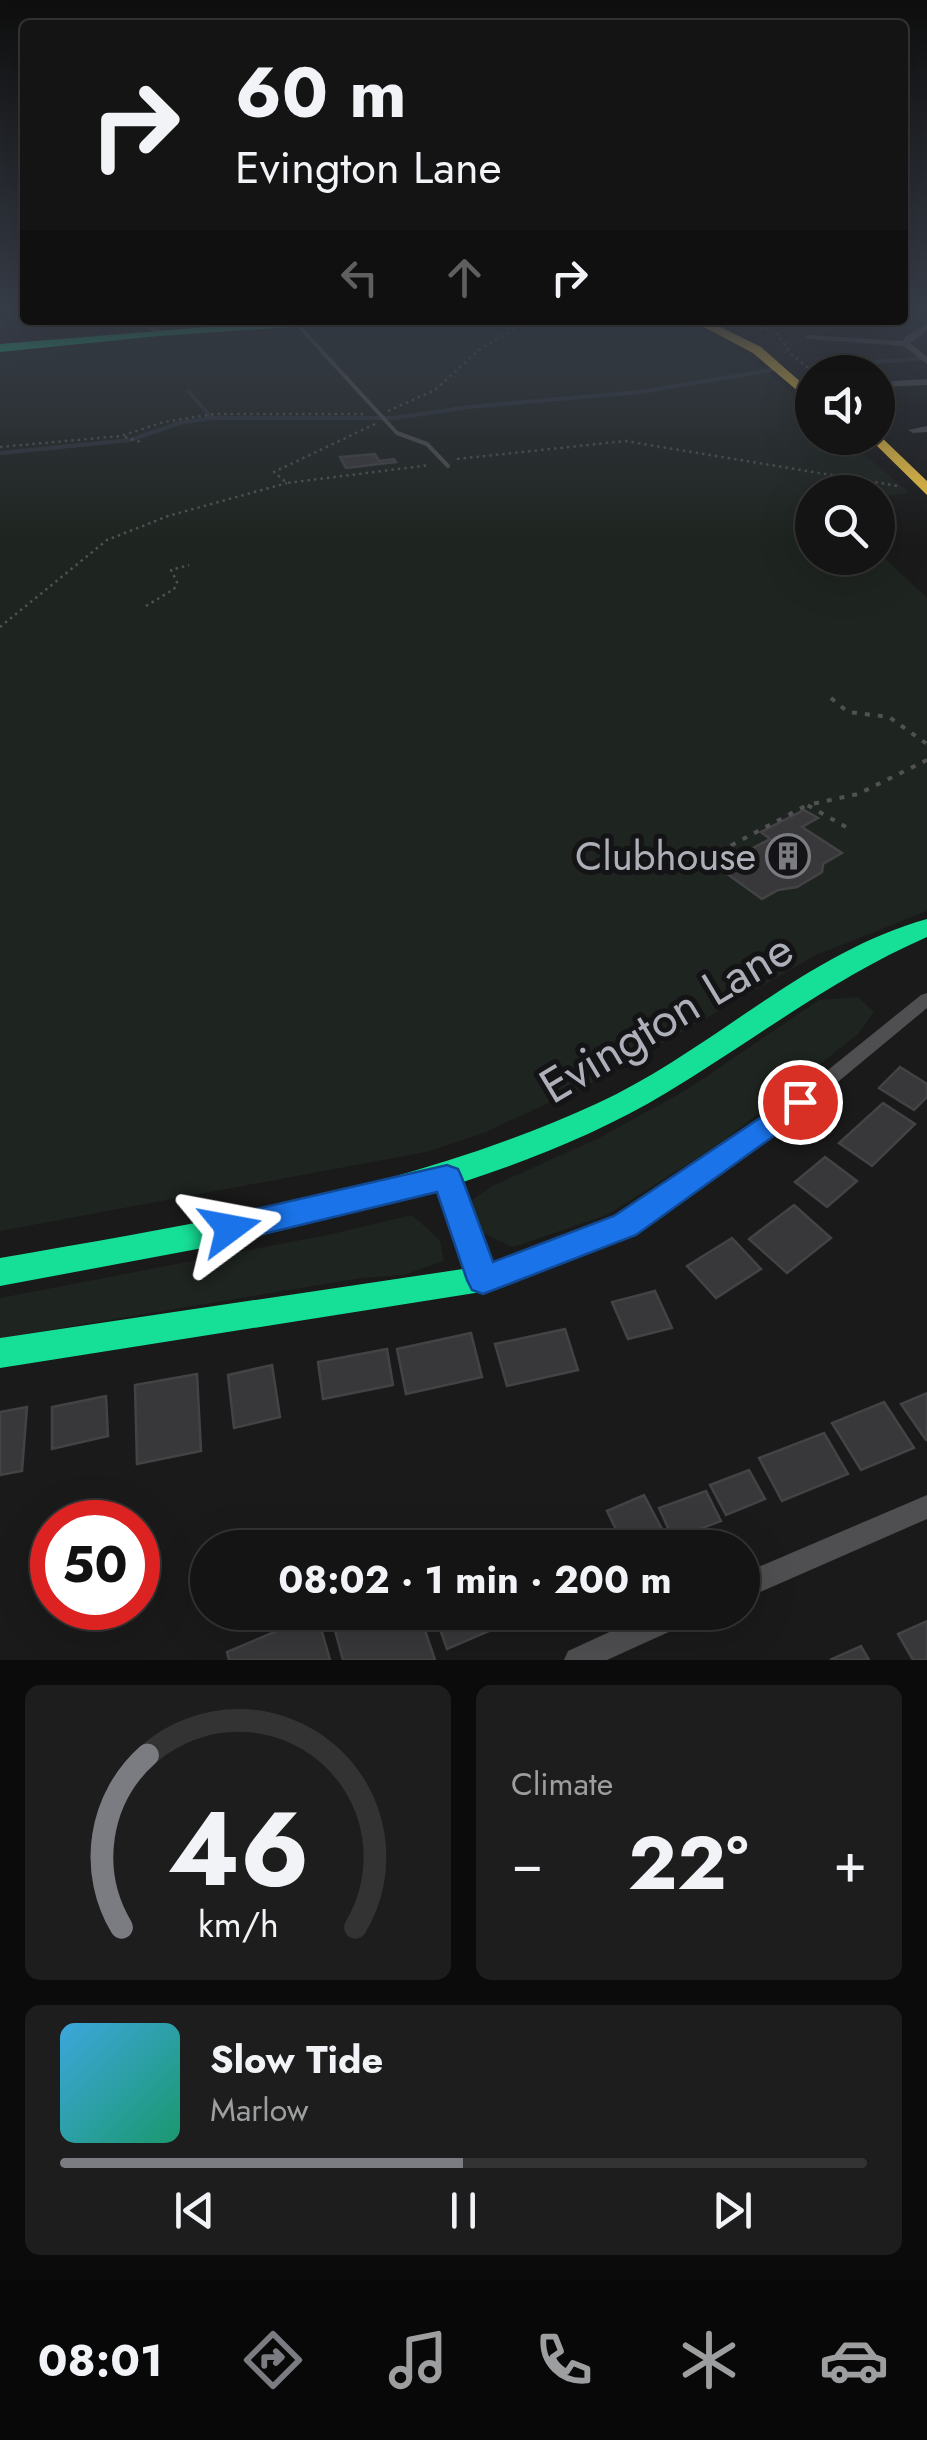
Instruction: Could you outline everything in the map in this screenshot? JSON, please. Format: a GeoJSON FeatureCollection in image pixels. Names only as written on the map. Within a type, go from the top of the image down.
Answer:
{"type":"FeatureCollection","features":[{"type":"Feature","properties":{"kind":"main road"},"geometry":{"type":"LineString","coordinates":[[881,455],[907,472]]}},
{"type":"Feature","properties":{"kind":"main road"},"geometry":{"type":"LineString","coordinates":[[892,455],[927,490]]}},
{"type":"Feature","properties":{"kind":"main road","name":"Evington Lane"},"geometry":{"type":"LineString","coordinates":[[0,1272],[230,1228],[447,1178],[615,1108],[739,1030],[820,973],[927,927]]}},
{"type":"Feature","properties":{"kind":"main road"},"geometry":{"type":"LineString","coordinates":[[0,1352],[483,1280],[447,1178]]}},
{"type":"Feature","properties":{"kind":"street"},"geometry":{"type":"LineString","coordinates":[[914,430],[927,429]]}},
{"type":"Feature","properties":{"kind":"street"},"geometry":{"type":"LineString","coordinates":[[483,1280],[625,1226],[773,1125],[927,999]]}},
{"type":"Feature","properties":{"kind":"street"},"geometry":{"type":"LineString","coordinates":[[760,1579],[927,1507]]}},
{"type":"Feature","properties":{"kind":"street"},"geometry":{"type":"LineString","coordinates":[[577,1660],[644,1630]]}},
{"type":"Feature","properties":{"kind":"lane"},"geometry":{"type":"LineString","coordinates":[[357,389],[398,434],[428,444],[448,466]]}},
{"type":"Feature","properties":{"kind":"path"},"geometry":{"type":"LineString","coordinates":[[0,447],[121,436],[164,422],[214,414],[380,415],[435,389]]}},
{"type":"Feature","properties":{"kind":"path"},"geometry":{"type":"LineString","coordinates":[[287,484],[274,472],[335,440],[368,430],[380,415]]}},
{"type":"Feature","properties":{"kind":"path"},"geometry":{"type":"LineString","coordinates":[[121,436],[141,442]]}},
{"type":"Feature","properties":{"kind":"path"},"geometry":{"type":"LineString","coordinates":[[0,627],[107,540],[168,516],[287,484],[448,466],[454,460],[625,442],[927,490]]}},
{"type":"Feature","properties":{"kind":"path"},"geometry":{"type":"LineString","coordinates":[[146,606],[174,589],[177,582],[171,570],[189,565]]}},
{"type":"Feature","properties":{"kind":"path"},"geometry":{"type":"LineString","coordinates":[[156,601],[163,603]]}},
{"type":"Feature","properties":{"kind":"path"},"geometry":{"type":"LineString","coordinates":[[831,698],[848,712],[888,717],[927,744]]}},
{"type":"Feature","properties":{"kind":"path"},"geometry":{"type":"LineString","coordinates":[[732,863],[723,858],[732,845],[806,806],[858,794],[927,760]]}},
{"type":"Feature","properties":{"kind":"path"},"geometry":{"type":"LineString","coordinates":[[806,806],[846,828]]}},
{"type":"Feature","properties":{"kind":"shaded area"},"geometry":{"type":"Polygon","coordinates":[[[0,389],[789,389],[795,395],[795,455],[865,455],[889,475],[795,475],[795,575],[895,575],[895,568],[927,598],[927,911],[814,956],[600,1079],[486,1132],[426,1152],[0,1231],[0,389]]]}},
{"type":"Feature","properties":{"kind":"shaded area"},"geometry":{"type":"Polygon","coordinates":[[[895,480],[910,493],[895,495],[895,480]]]}},
{"type":"Feature","properties":{"kind":"shaded area"},"geometry":{"type":"Polygon","coordinates":[[[858,997],[874,1012],[858,1034],[721,1143],[607,1215],[513,1247],[480,1232],[472,1200],[492,1186],[599,1138],[688,1089],[819,1000],[858,997]]]}},
{"type":"Feature","properties":{"kind":"shaded area"},"geometry":{"type":"Polygon","coordinates":[[[412,1215],[440,1240],[444,1261],[404,1275],[361,1278],[0,1338],[0,1298],[412,1215]]]}},
{"type":"Feature","properties":{"kind":"building"},"geometry":{"type":"Polygon","coordinates":[[[375,454],[379,461],[396,462],[346,468],[340,457],[375,454]]]}},
{"type":"Feature","properties":{"kind":"building","name":"Clubhouse"},"geometry":{"type":"Polygon","coordinates":[[[804,810],[818,818],[802,827],[842,853],[823,864],[822,872],[797,887],[778,890],[762,899],[723,871],[740,862],[734,858],[770,839],[761,832],[804,810]]]}},
{"type":"Feature","properties":{"kind":"building"},"geometry":{"type":"Polygon","coordinates":[[[900,1067],[927,1084],[927,1097],[914,1110],[879,1088],[900,1067]]]}},
{"type":"Feature","properties":{"kind":"building"},"geometry":{"type":"Polygon","coordinates":[[[883,1103],[915,1124],[872,1166],[839,1143],[883,1103]]]}},
{"type":"Feature","properties":{"kind":"building"},"geometry":{"type":"Polygon","coordinates":[[[825,1157],[857,1181],[827,1207],[795,1182],[825,1157]]]}},
{"type":"Feature","properties":{"kind":"building"},"geometry":{"type":"Polygon","coordinates":[[[794,1205],[831,1238],[787,1273],[749,1239],[794,1205]]]}},
{"type":"Feature","properties":{"kind":"building"},"geometry":{"type":"Polygon","coordinates":[[[732,1238],[761,1269],[716,1298],[687,1266],[732,1238]]]}},
{"type":"Feature","properties":{"kind":"building"},"geometry":{"type":"Polygon","coordinates":[[[655,1291],[672,1328],[628,1339],[612,1302],[655,1291]]]}},
{"type":"Feature","properties":{"kind":"building"},"geometry":{"type":"Polygon","coordinates":[[[565,1329],[578,1370],[507,1386],[495,1344],[565,1329]]]}},
{"type":"Feature","properties":{"kind":"building"},"geometry":{"type":"Polygon","coordinates":[[[471,1333],[482,1377],[406,1394],[397,1349],[471,1333]]]}},
{"type":"Feature","properties":{"kind":"building"},"geometry":{"type":"Polygon","coordinates":[[[387,1349],[393,1385],[323,1399],[318,1362],[387,1349]]]}},
{"type":"Feature","properties":{"kind":"building"},"geometry":{"type":"Polygon","coordinates":[[[272,1365],[280,1417],[234,1428],[228,1375],[272,1365]]]}},
{"type":"Feature","properties":{"kind":"building"},"geometry":{"type":"Polygon","coordinates":[[[197,1374],[201,1451],[137,1464],[135,1385],[197,1374]]]}},
{"type":"Feature","properties":{"kind":"building"},"geometry":{"type":"Polygon","coordinates":[[[927,1393],[927,1440],[926,1440],[901,1404],[927,1393]]]}},
{"type":"Feature","properties":{"kind":"building"},"geometry":{"type":"Polygon","coordinates":[[[106,1396],[108,1436],[52,1449],[52,1407],[106,1396]]]}},
{"type":"Feature","properties":{"kind":"building"},"geometry":{"type":"Polygon","coordinates":[[[884,1402],[914,1448],[861,1470],[832,1423],[884,1402]]]}},
{"type":"Feature","properties":{"kind":"building"},"geometry":{"type":"Polygon","coordinates":[[[27,1407],[22,1471],[0,1475],[0,1412],[27,1407]]]}},
{"type":"Feature","properties":{"kind":"building"},"geometry":{"type":"Polygon","coordinates":[[[824,1433],[848,1474],[782,1501],[759,1458],[824,1433]]]}},
{"type":"Feature","properties":{"kind":"building"},"geometry":{"type":"Polygon","coordinates":[[[749,1470],[765,1499],[726,1515],[710,1485],[749,1470]]]}},
{"type":"Feature","properties":{"kind":"building"},"geometry":{"type":"Polygon","coordinates":[[[706,1491],[721,1521],[697,1530],[669,1530],[659,1508],[706,1491]]]}},
{"type":"Feature","properties":{"kind":"building"},"geometry":{"type":"Polygon","coordinates":[[[644,1495],[662,1530],[616,1530],[607,1511],[644,1495]]]}},
{"type":"Feature","properties":{"kind":"building"},"geometry":{"type":"Polygon","coordinates":[[[927,1621],[927,1660],[913,1660],[898,1634],[927,1621]]]}},
{"type":"Feature","properties":{"kind":"building"},"geometry":{"type":"Polygon","coordinates":[[[279,1630],[322,1630],[330,1660],[229,1660],[227,1652],[279,1630]]]}},
{"type":"Feature","properties":{"kind":"building"},"geometry":{"type":"Polygon","coordinates":[[[335,1630],[425,1630],[435,1660],[343,1660],[335,1630]]]}},
{"type":"Feature","properties":{"kind":"building"},"geometry":{"type":"Polygon","coordinates":[[[440,1630],[491,1630],[447,1649],[440,1630]]]}},
{"type":"Feature","properties":{"kind":"building"},"geometry":{"type":"Polygon","coordinates":[[[861,1646],[869,1660],[830,1660],[861,1646]]]}},
{"type":"Feature","properties":{"kind":"waterway"},"geometry":{"type":"LineString","coordinates":[[0,453],[130,440],[180,423],[211,418],[394,418],[654,389]]}},
{"type":"Feature","properties":{"kind":"waterway"},"geometry":{"type":"LineString","coordinates":[[189,392],[211,417]]}},
{"type":"Feature","properties":{"kind":"traffic: fast"},"geometry":{"type":"LineString","coordinates":[[0,1272],[313,1212],[466,1169],[541,1142],[653,1087],[843,967],[927,927]]}},
{"type":"Feature","properties":{"kind":"traffic: fast"},"geometry":{"type":"LineString","coordinates":[[0,1353],[483,1280],[447,1178]]}},
{"type":"Feature","properties":{"kind":"traffic: slow"},"geometry":{"type":"LineString","coordinates":[[893,455],[927,490]]}},
{"type":"Feature","properties":{"kind":"place","name":"Clubhouse"},"geometry":{"type":"Point","coordinates":[788,856]}},
{"type":"Feature","properties":{"kind":"route"},"geometry":{"type":"LineString","coordinates":[[230,1228],[447,1178],[483,1280],[625,1226],[773,1125],[800,1102]]}}]}
